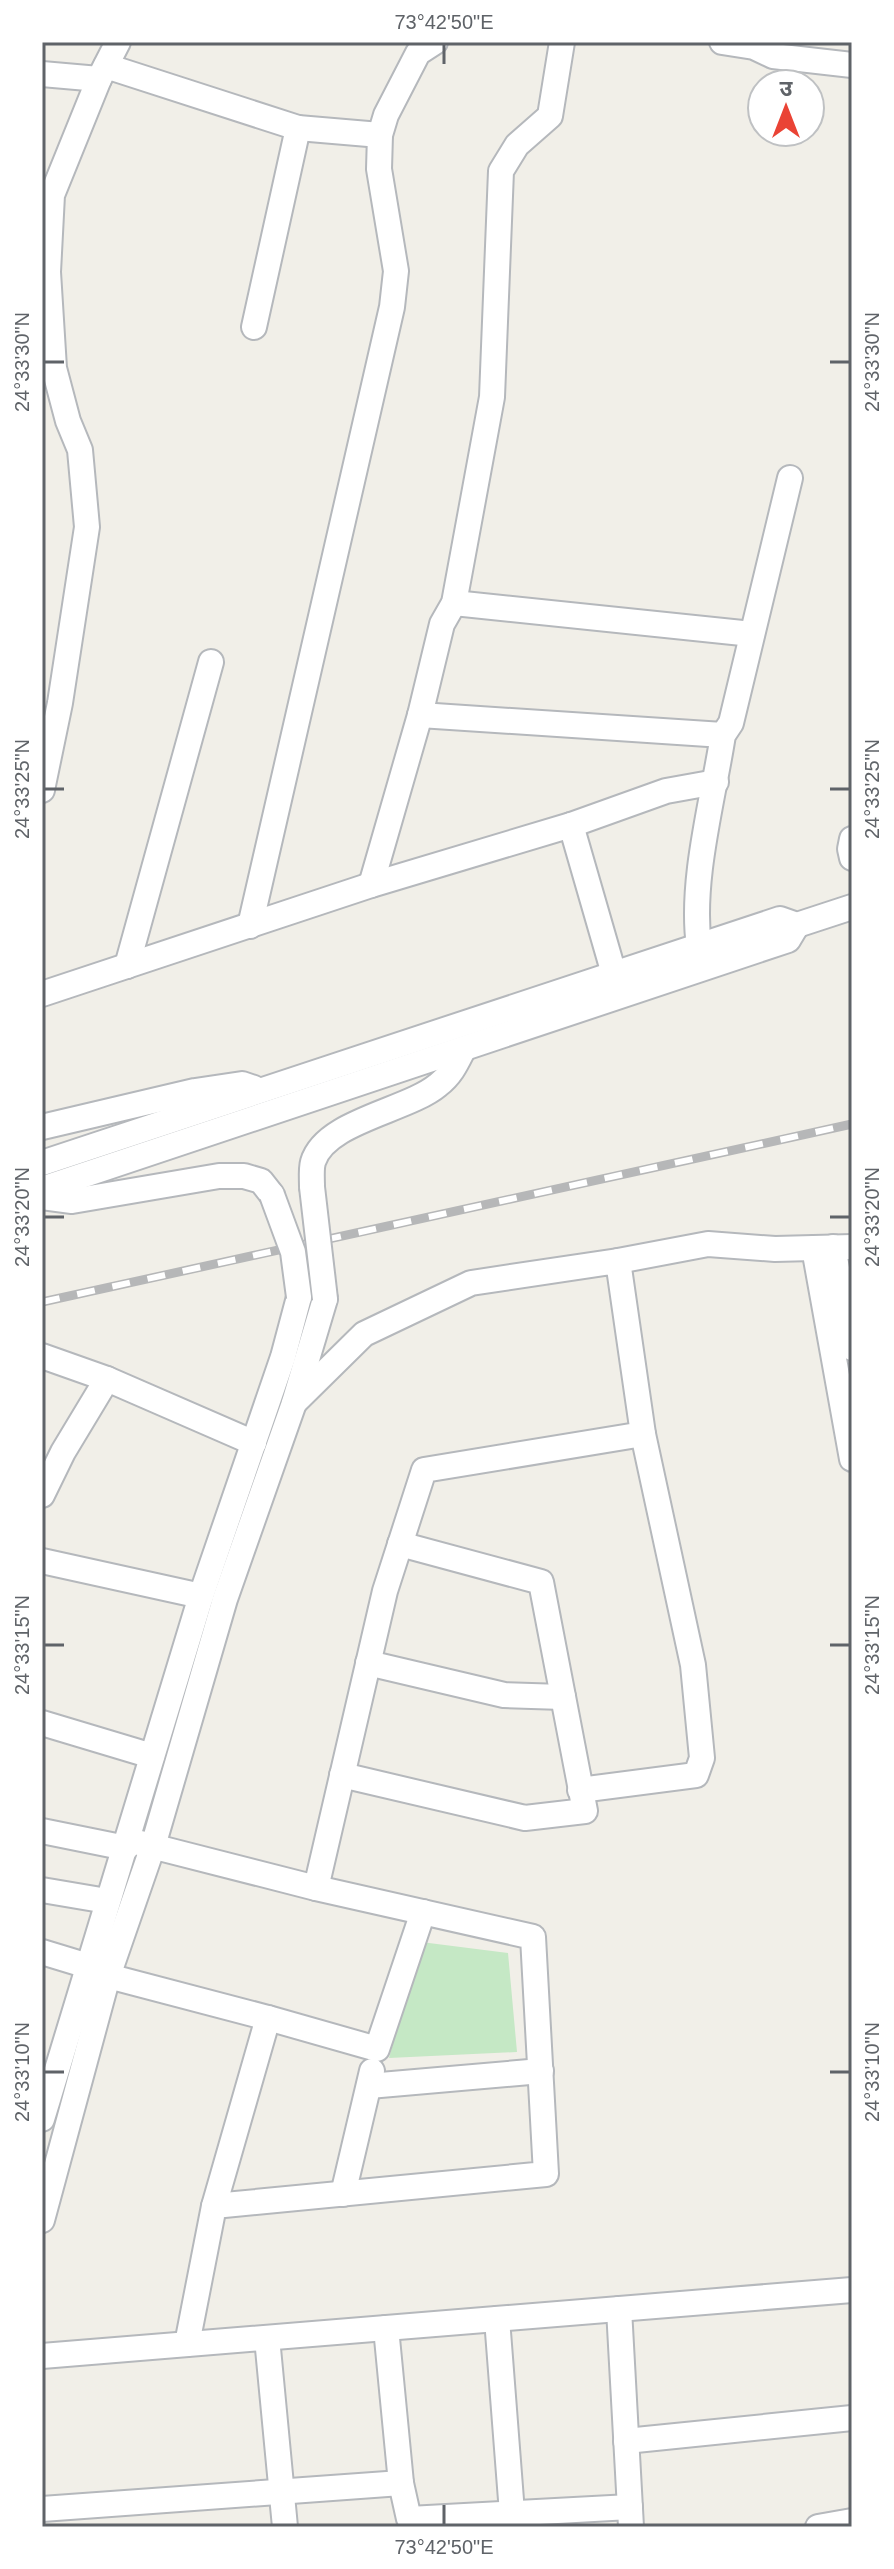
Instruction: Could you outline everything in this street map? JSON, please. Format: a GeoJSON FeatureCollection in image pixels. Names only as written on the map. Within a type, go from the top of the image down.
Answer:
{"type":"FeatureCollection","features":[{"type":"Feature","properties":{"kind":"street"},"geometry":{"type":"LineString","coordinates":[[42,790],[60,703],[87,527],[80,450],[68,421],[54,368],[48,272],[52,195],[102,72],[118,42]]}},
{"type":"Feature","properties":{"kind":"street"},"geometry":{"type":"LineString","coordinates":[[250,926],[392,307],[396,271],[379,169],[380,135],[386,115],[418,53],[435,42]]}},
{"type":"Feature","properties":{"kind":"street"},"geometry":{"type":"LineString","coordinates":[[371,885],[420,715],[442,624],[454,603],[492,397],[501,171],[517,145],[550,116],[562,42]]}},
{"type":"Feature","properties":{"kind":"street"},"geometry":{"type":"LineString","coordinates":[[722,42],[754,47],[773,56],[852,65]]}},
{"type":"Feature","properties":{"kind":"street"},"geometry":{"type":"LineString","coordinates":[[42,74],[102,72],[298,128],[380,135]]}},
{"type":"Feature","properties":{"kind":"street"},"geometry":{"type":"LineString","coordinates":[[254,327],[298,128]]}},
{"type":"Feature","properties":{"kind":"street"},"geometry":{"type":"LineString","coordinates":[[699,946],[696,924],[699,878],[723,735],[731,723],[790,478]]}},
{"type":"Feature","properties":{"kind":"street"},"geometry":{"type":"LineString","coordinates":[[454,603],[752,634]]}},
{"type":"Feature","properties":{"kind":"street"},"geometry":{"type":"LineString","coordinates":[[127,966],[211,662]]}},
{"type":"Feature","properties":{"kind":"street"},"geometry":{"type":"LineString","coordinates":[[420,715],[723,735]]}},
{"type":"Feature","properties":{"kind":"street"},"geometry":{"type":"LineString","coordinates":[[42,994],[371,885],[571,825],[666,791],[716,782]]}},
{"type":"Feature","properties":{"kind":"street"},"geometry":{"type":"LineString","coordinates":[[571,825],[614,974]]}},
{"type":"Feature","properties":{"kind":"street"},"geometry":{"type":"LineString","coordinates":[[852,839],[852,858]]}},
{"type":"Feature","properties":{"kind":"street"},"geometry":{"type":"LineString","coordinates":[[42,1163],[780,919],[797,925],[852,907]]}},
{"type":"Feature","properties":{"kind":"street"},"geometry":{"type":"LineString","coordinates":[[42,1189],[788,940],[797,925]]}},
{"type":"Feature","properties":{"kind":"street"},"geometry":{"type":"LineString","coordinates":[[42,2119],[49,2070],[98,1971],[153,1846],[225,1599],[294,1403],[325,1299],[312,1187],[313,1162],[322,1147],[336,1135],[437,1087],[453,1071],[463,1050]]}},
{"type":"Feature","properties":{"kind":"street"},"geometry":{"type":"LineString","coordinates":[[42,1127],[195,1091],[242,1084],[264,1091]]}},
{"type":"Feature","properties":{"kind":"street"},"geometry":{"type":"LineString","coordinates":[[42,1197],[72,1201],[219,1176],[244,1176],[261,1181],[272,1195],[293,1252],[299,1297],[283,1357],[201,1596],[107,1901],[98,1971],[42,2220]]}},
{"type":"Feature","properties":{"kind":"street"},"geometry":{"type":"LineString","coordinates":[[294,1403],[364,1334],[471,1283],[708,1244],[775,1249],[833,1247]]}},
{"type":"Feature","properties":{"kind":"street"},"geometry":{"type":"LineString","coordinates":[[833,1247],[852,1348]]}},
{"type":"Feature","properties":{"kind":"street"},"geometry":{"type":"LineString","coordinates":[[833,1247],[852,1459]]}},
{"type":"Feature","properties":{"kind":"street"},"geometry":{"type":"LineString","coordinates":[[580,1790],[696,1775],[702,1758],[693,1665],[643,1434],[618,1261]]}},
{"type":"Feature","properties":{"kind":"street"},"geometry":{"type":"LineString","coordinates":[[42,1356],[107,1379],[254,1443]]}},
{"type":"Feature","properties":{"kind":"street"},"geometry":{"type":"LineString","coordinates":[[42,1495],[52,1450],[107,1379]]}},
{"type":"Feature","properties":{"kind":"street"},"geometry":{"type":"LineString","coordinates":[[316,1888],[385,1591],[424,1470],[643,1434]]}},
{"type":"Feature","properties":{"kind":"street"},"geometry":{"type":"LineString","coordinates":[[342,1775],[525,1818],[585,1811],[541,1582],[400,1544]]}},
{"type":"Feature","properties":{"kind":"street"},"geometry":{"type":"LineString","coordinates":[[42,1561],[201,1596]]}},
{"type":"Feature","properties":{"kind":"street"},"geometry":{"type":"LineString","coordinates":[[368,1663],[504,1695],[563,1697]]}},
{"type":"Feature","properties":{"kind":"street"},"geometry":{"type":"LineString","coordinates":[[42,1723],[152,1756]]}},
{"type":"Feature","properties":{"kind":"street"},"geometry":{"type":"LineString","coordinates":[[42,1831],[153,1846],[316,1888],[533,1937],[546,2174],[214,2206]]}},
{"type":"Feature","properties":{"kind":"street"},"geometry":{"type":"LineString","coordinates":[[42,1890],[107,1901]]}},
{"type":"Feature","properties":{"kind":"street"},"geometry":{"type":"LineString","coordinates":[[343,2194],[377,2049],[423,1912]]}},
{"type":"Feature","properties":{"kind":"street"},"geometry":{"type":"LineString","coordinates":[[42,1952],[98,1971],[377,2049]]}},
{"type":"Feature","properties":{"kind":"street"},"geometry":{"type":"LineString","coordinates":[[187,2344],[214,2206],[268,2018]]}},
{"type":"Feature","properties":{"kind":"street"},"geometry":{"type":"LineString","coordinates":[[369,2086],[541,2071]]}},
{"type":"Feature","properties":{"kind":"street"},"geometry":{"type":"LineString","coordinates":[[42,2356],[852,2290]]}},
{"type":"Feature","properties":{"kind":"street"},"geometry":{"type":"LineString","coordinates":[[386,2328],[401,2483],[410,2523],[512,2513],[630,2517],[619,2309]]}},
{"type":"Feature","properties":{"kind":"street"},"geometry":{"type":"LineString","coordinates":[[497,2319],[512,2513]]}},
{"type":"Feature","properties":{"kind":"street"},"geometry":{"type":"LineString","coordinates":[[267,2338],[285,2527]]}},
{"type":"Feature","properties":{"kind":"street"},"geometry":{"type":"LineString","coordinates":[[626,2441],[852,2418]]}},
{"type":"Feature","properties":{"kind":"street"},"geometry":{"type":"LineString","coordinates":[[42,2509],[401,2483]]}},
{"type":"Feature","properties":{"kind":"street"},"geometry":{"type":"LineString","coordinates":[[818,2527],[852,2521]]}},
{"type":"Feature","properties":{"kind":"green space"},"geometry":{"type":"Polygon","coordinates":[[[421,1942],[508,1953],[517,2052],[389,2058],[421,1942]]]}},
{"type":"Feature","properties":{"kind":"railway"},"geometry":{"type":"LineString","coordinates":[[42,1302],[852,1124]]}}]}
